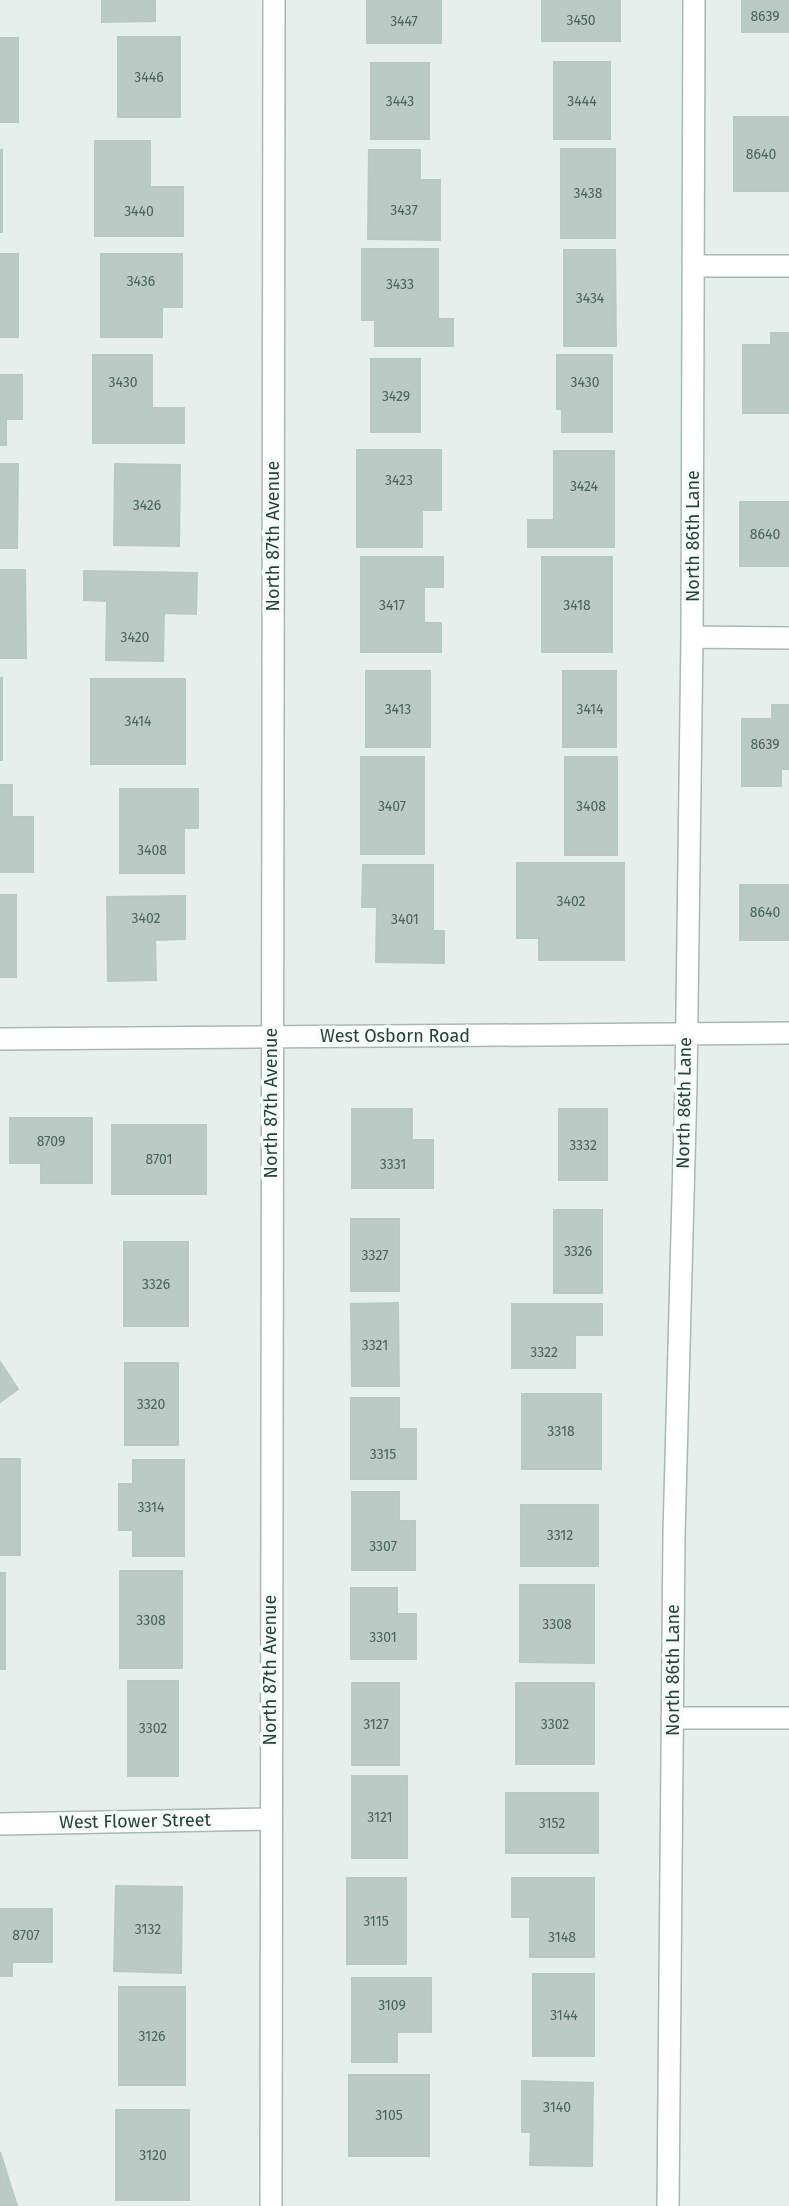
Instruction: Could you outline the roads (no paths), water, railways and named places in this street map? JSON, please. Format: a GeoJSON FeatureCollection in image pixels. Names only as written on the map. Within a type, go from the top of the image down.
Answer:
{"type":"FeatureCollection","features":[{"type":"Feature","properties":{"kind":"street","name":"North 87th Avenue"},"geometry":{"type":"LineString","coordinates":[[271,2206],[274,0]]}},
{"type":"Feature","properties":{"kind":"street","name":"North 86th Lane"},"geometry":{"type":"LineString","coordinates":[[668,2206],[674,1535],[692,637],[694,0]]}},
{"type":"Feature","properties":{"kind":"street"},"geometry":{"type":"LineString","coordinates":[[695,266],[789,266]]}},
{"type":"Feature","properties":{"kind":"street"},"geometry":{"type":"LineString","coordinates":[[692,637],[789,638]]}},
{"type":"Feature","properties":{"kind":"street","name":"West Osborn Road"},"geometry":{"type":"LineString","coordinates":[[0,1039],[789,1033]]}},
{"type":"Feature","properties":{"kind":"street"},"geometry":{"type":"LineString","coordinates":[[672,1718],[789,1718]]}},
{"type":"Feature","properties":{"kind":"street","name":"West Flower Street"},"geometry":{"type":"LineString","coordinates":[[0,1824],[270,1819]]}}]}
